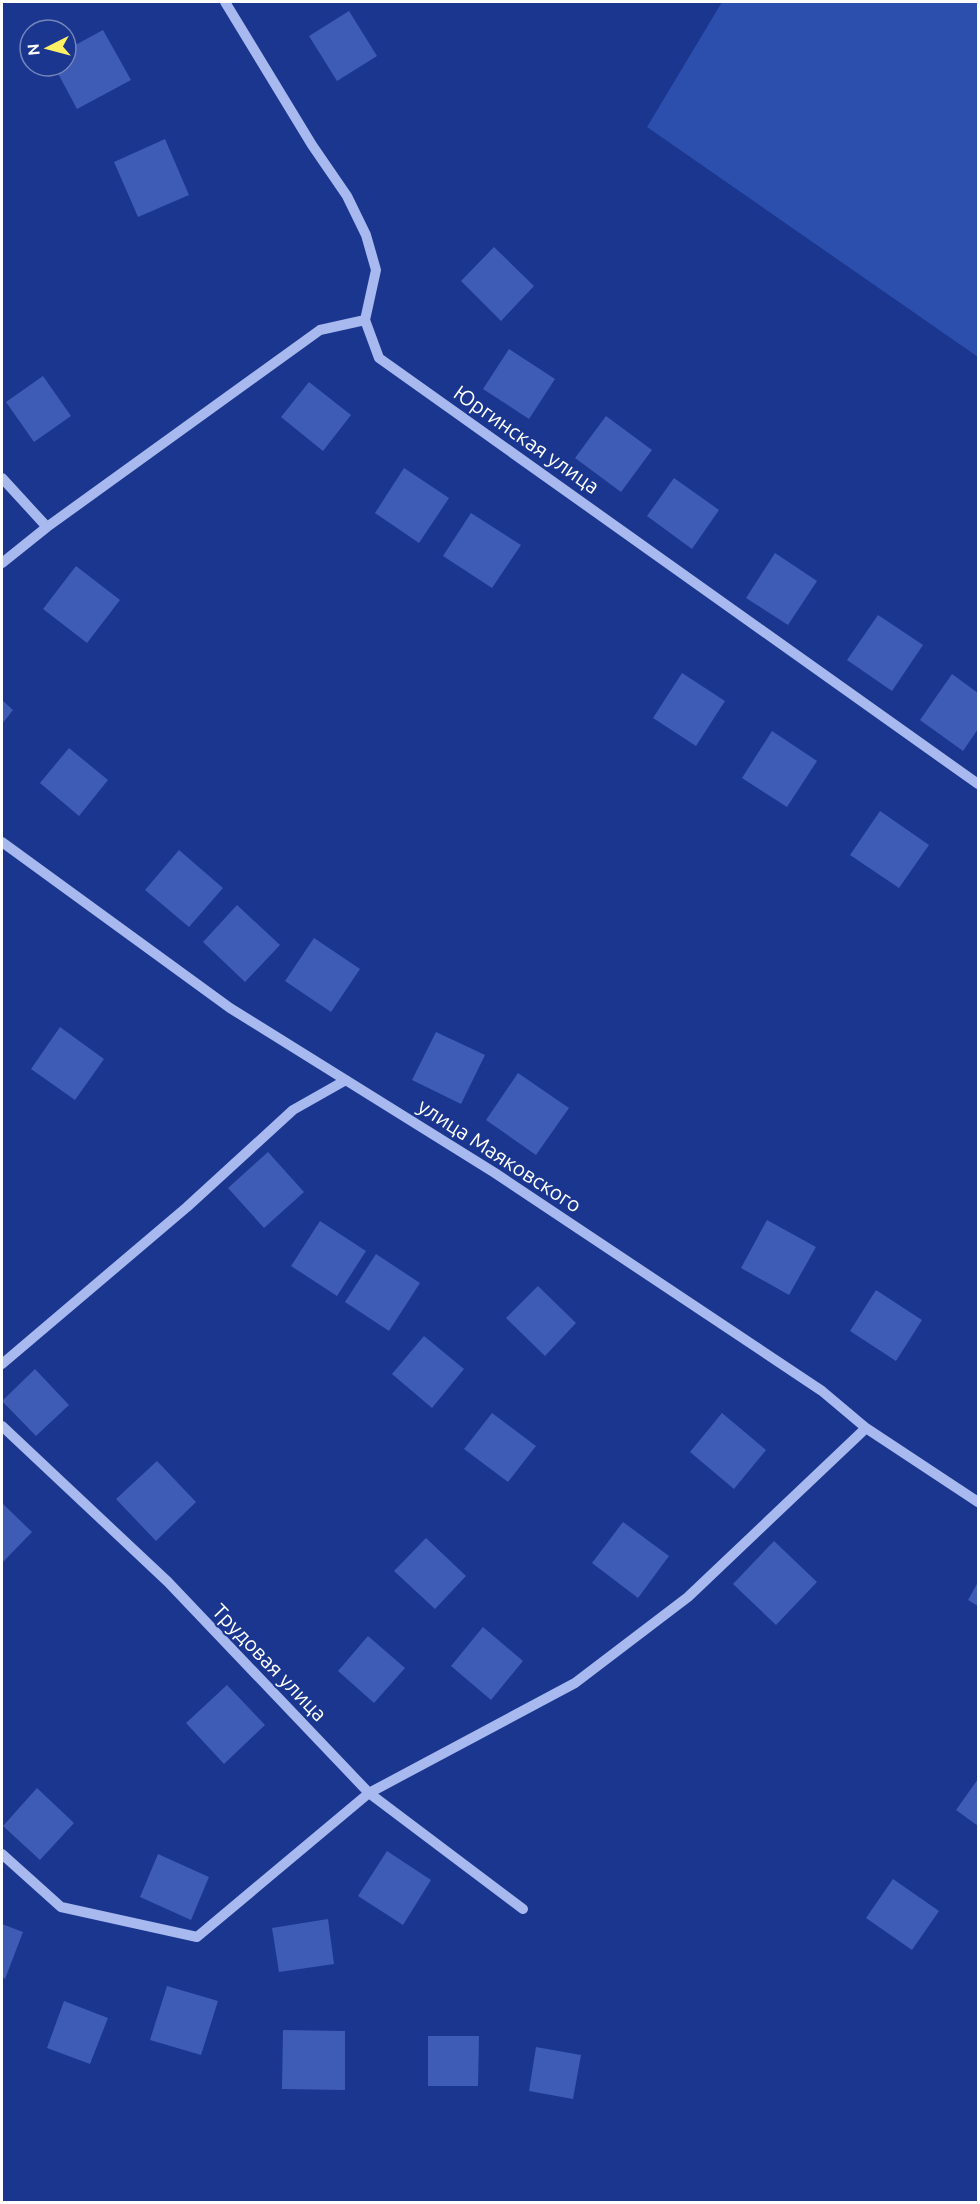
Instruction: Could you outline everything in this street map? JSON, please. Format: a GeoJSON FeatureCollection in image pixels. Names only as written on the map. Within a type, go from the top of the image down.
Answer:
{"type":"FeatureCollection","features":[{"type":"Feature","properties":{"kind":"street"},"geometry":{"type":"LineString","coordinates":[[2,563],[47,526],[320,330],[365,320],[376,270],[366,235],[347,196],[312,145],[225,2]]}},
{"type":"Feature","properties":{"kind":"street","name":"Юргинская улица"},"geometry":{"type":"LineString","coordinates":[[365,320],[379,358],[978,784]]}},
{"type":"Feature","properties":{"kind":"street"},"geometry":{"type":"LineString","coordinates":[[2,478],[47,526]]}},
{"type":"Feature","properties":{"kind":"street","name":"улица Маяковского"},"geometry":{"type":"LineString","coordinates":[[2,842],[230,1008],[495,1173],[822,1391],[866,1428],[978,1502]]}},
{"type":"Feature","properties":{"kind":"street"},"geometry":{"type":"LineString","coordinates":[[2,1364],[187,1207],[293,1110],[346,1080]]}},
{"type":"Feature","properties":{"kind":"street","name":"Трудовая улица"},"geometry":{"type":"LineString","coordinates":[[2,1426],[168,1582],[369,1793],[523,1909]]}},
{"type":"Feature","properties":{"kind":"street"},"geometry":{"type":"LineString","coordinates":[[2,1854],[61,1907],[197,1937],[369,1793],[575,1683],[688,1597],[866,1428]]}},
{"type":"Feature","properties":{"kind":"shaded area"},"geometry":{"type":"Polygon","coordinates":[[[722,2],[978,2],[978,357],[647,127],[722,2]]]}},
{"type":"Feature","properties":{"kind":"building"},"geometry":{"type":"Polygon","coordinates":[[[349,11],[377,56],[337,81],[309,36],[349,11]]]}},
{"type":"Feature","properties":{"kind":"building"},"geometry":{"type":"Polygon","coordinates":[[[103,30],[131,80],[77,109],[60,78],[78,78],[78,44],[103,30]]]}},
{"type":"Feature","properties":{"kind":"building"},"geometry":{"type":"Polygon","coordinates":[[[165,139],[189,195],[138,217],[114,162],[165,139]]]}},
{"type":"Feature","properties":{"kind":"building"},"geometry":{"type":"Polygon","coordinates":[[[494,247],[534,286],[501,321],[461,281],[494,247]]]}},
{"type":"Feature","properties":{"kind":"building"},"geometry":{"type":"Polygon","coordinates":[[[509,349],[555,379],[529,419],[483,389],[509,349]]]}},
{"type":"Feature","properties":{"kind":"building"},"geometry":{"type":"Polygon","coordinates":[[[43,376],[71,416],[34,442],[6,402],[43,376]]]}},
{"type":"Feature","properties":{"kind":"building"},"geometry":{"type":"Polygon","coordinates":[[[309,382],[351,415],[323,451],[281,417],[309,382]]]}},
{"type":"Feature","properties":{"kind":"building"},"geometry":{"type":"Polygon","coordinates":[[[606,416],[652,450],[621,492],[575,458],[606,416]]]}},
{"type":"Feature","properties":{"kind":"building"},"geometry":{"type":"Polygon","coordinates":[[[404,468],[449,498],[419,543],[375,513],[404,468]]]}},
{"type":"Feature","properties":{"kind":"building"},"geometry":{"type":"Polygon","coordinates":[[[674,478],[719,510],[692,549],[647,516],[674,478]]]}},
{"type":"Feature","properties":{"kind":"building"},"geometry":{"type":"Polygon","coordinates":[[[471,513],[521,545],[492,588],[443,556],[471,513]]]}},
{"type":"Feature","properties":{"kind":"building"},"geometry":{"type":"Polygon","coordinates":[[[775,553],[817,581],[788,625],[746,598],[775,553]]]}},
{"type":"Feature","properties":{"kind":"building"},"geometry":{"type":"Polygon","coordinates":[[[76,566],[120,600],[87,643],[43,609],[76,566]]]}},
{"type":"Feature","properties":{"kind":"building"},"geometry":{"type":"Polygon","coordinates":[[[878,615],[923,645],[892,691],[847,660],[878,615]]]}},
{"type":"Feature","properties":{"kind":"building"},"geometry":{"type":"Polygon","coordinates":[[[682,673],[725,701],[696,746],[653,718],[682,673]]]}},
{"type":"Feature","properties":{"kind":"building"},"geometry":{"type":"Polygon","coordinates":[[[952,674],[978,693],[978,729],[963,751],[920,720],[952,674]]]}},
{"type":"Feature","properties":{"kind":"building"},"geometry":{"type":"Polygon","coordinates":[[[2,700],[13,710],[2,724],[2,700]]]}},
{"type":"Feature","properties":{"kind":"building"},"geometry":{"type":"Polygon","coordinates":[[[772,731],[817,761],[787,807],[742,778],[772,731]]]}},
{"type":"Feature","properties":{"kind":"building"},"geometry":{"type":"Polygon","coordinates":[[[69,748],[108,780],[79,816],[40,783],[69,748]]]}},
{"type":"Feature","properties":{"kind":"building"},"geometry":{"type":"Polygon","coordinates":[[[880,811],[929,845],[899,888],[850,855],[880,811]]]}},
{"type":"Feature","properties":{"kind":"building"},"geometry":{"type":"Polygon","coordinates":[[[179,850],[223,888],[189,927],[145,890],[179,850]]]}},
{"type":"Feature","properties":{"kind":"building"},"geometry":{"type":"Polygon","coordinates":[[[237,905],[280,945],[245,982],[203,942],[237,905]]]}},
{"type":"Feature","properties":{"kind":"building"},"geometry":{"type":"Polygon","coordinates":[[[314,938],[360,969],[331,1012],[285,981],[314,938]]]}},
{"type":"Feature","properties":{"kind":"building"},"geometry":{"type":"Polygon","coordinates":[[[60,1027],[104,1059],[75,1100],[31,1069],[60,1027]]]}},
{"type":"Feature","properties":{"kind":"building"},"geometry":{"type":"Polygon","coordinates":[[[436,1032],[485,1055],[461,1104],[412,1080],[436,1032]]]}},
{"type":"Feature","properties":{"kind":"building"},"geometry":{"type":"Polygon","coordinates":[[[518,1073],[569,1108],[536,1155],[486,1120],[518,1073]]]}},
{"type":"Feature","properties":{"kind":"building"},"geometry":{"type":"Polygon","coordinates":[[[268,1152],[304,1192],[264,1228],[228,1188],[268,1152]]]}},
{"type":"Feature","properties":{"kind":"building"},"geometry":{"type":"Polygon","coordinates":[[[767,1220],[816,1247],[789,1295],[741,1268],[767,1220]]]}},
{"type":"Feature","properties":{"kind":"building"},"geometry":{"type":"Polygon","coordinates":[[[320,1221],[366,1251],[337,1296],[291,1266],[320,1221]]]}},
{"type":"Feature","properties":{"kind":"building"},"geometry":{"type":"Polygon","coordinates":[[[376,1254],[420,1283],[389,1331],[345,1302],[376,1254]]]}},
{"type":"Feature","properties":{"kind":"building"},"geometry":{"type":"Polygon","coordinates":[[[538,1286],[576,1323],[545,1356],[506,1318],[538,1286]]]}},
{"type":"Feature","properties":{"kind":"building"},"geometry":{"type":"Polygon","coordinates":[[[876,1290],[922,1320],[896,1361],[850,1331],[876,1290]]]}},
{"type":"Feature","properties":{"kind":"building"},"geometry":{"type":"Polygon","coordinates":[[[424,1336],[464,1369],[432,1408],[392,1374],[424,1336]]]}},
{"type":"Feature","properties":{"kind":"building"},"geometry":{"type":"Polygon","coordinates":[[[35,1369],[69,1405],[36,1436],[2,1401],[35,1369]]]}},
{"type":"Feature","properties":{"kind":"building"},"geometry":{"type":"Polygon","coordinates":[[[492,1413],[536,1446],[508,1482],[464,1449],[492,1413]]]}},
{"type":"Feature","properties":{"kind":"building"},"geometry":{"type":"Polygon","coordinates":[[[722,1413],[766,1450],[734,1489],[690,1452],[722,1413]]]}},
{"type":"Feature","properties":{"kind":"building"},"geometry":{"type":"Polygon","coordinates":[[[157,1461],[196,1502],[156,1541],[116,1499],[157,1461]]]}},
{"type":"Feature","properties":{"kind":"building"},"geometry":{"type":"Polygon","coordinates":[[[2,1503],[32,1532],[2,1563],[2,1503]]]}},
{"type":"Feature","properties":{"kind":"building"},"geometry":{"type":"Polygon","coordinates":[[[623,1522],[669,1556],[638,1598],[592,1563],[623,1522]]]}},
{"type":"Feature","properties":{"kind":"building"},"geometry":{"type":"Polygon","coordinates":[[[426,1538],[466,1576],[435,1609],[394,1571],[426,1538]]]}},
{"type":"Feature","properties":{"kind":"building"},"geometry":{"type":"Polygon","coordinates":[[[774,1541],[817,1582],[776,1625],[733,1584],[774,1541]]]}},
{"type":"Feature","properties":{"kind":"building"},"geometry":{"type":"Polygon","coordinates":[[[978,1582],[978,1606],[968,1600],[978,1582]]]}},
{"type":"Feature","properties":{"kind":"building"},"geometry":{"type":"Polygon","coordinates":[[[483,1627],[523,1661],[491,1700],[451,1666],[483,1627]]]}},
{"type":"Feature","properties":{"kind":"building"},"geometry":{"type":"Polygon","coordinates":[[[368,1636],[405,1668],[374,1703],[338,1671],[368,1636]]]}},
{"type":"Feature","properties":{"kind":"building"},"geometry":{"type":"Polygon","coordinates":[[[227,1685],[265,1725],[224,1764],[186,1723],[227,1685]]]}},
{"type":"Feature","properties":{"kind":"building"},"geometry":{"type":"Polygon","coordinates":[[[978,1779],[978,1826],[956,1810],[978,1779]]]}},
{"type":"Feature","properties":{"kind":"building"},"geometry":{"type":"Polygon","coordinates":[[[37,1788],[74,1823],[40,1860],[3,1826],[37,1788]]]}},
{"type":"Feature","properties":{"kind":"building"},"geometry":{"type":"Polygon","coordinates":[[[387,1851],[431,1880],[403,1925],[358,1896],[387,1851]]]}},
{"type":"Feature","properties":{"kind":"building"},"geometry":{"type":"Polygon","coordinates":[[[158,1854],[209,1877],[191,1920],[140,1897],[158,1854]]]}},
{"type":"Feature","properties":{"kind":"building"},"geometry":{"type":"Polygon","coordinates":[[[893,1879],[939,1911],[912,1950],[866,1918],[893,1879]]]}},
{"type":"Feature","properties":{"kind":"building"},"geometry":{"type":"Polygon","coordinates":[[[328,1919],[334,1964],[279,1972],[272,1928],[328,1919]]]}},
{"type":"Feature","properties":{"kind":"building"},"geometry":{"type":"Polygon","coordinates":[[[2,1924],[23,1932],[5,1979],[2,1977],[2,1924]]]}},
{"type":"Feature","properties":{"kind":"building"},"geometry":{"type":"Polygon","coordinates":[[[167,1986],[218,2001],[201,2055],[150,2040],[167,1986]]]}},
{"type":"Feature","properties":{"kind":"building"},"geometry":{"type":"Polygon","coordinates":[[[64,2001],[108,2018],[90,2064],[47,2048],[64,2001]]]}},
{"type":"Feature","properties":{"kind":"building"},"geometry":{"type":"Polygon","coordinates":[[[283,2030],[345,2031],[345,2090],[282,2089],[283,2030]]]}},
{"type":"Feature","properties":{"kind":"building"},"geometry":{"type":"Polygon","coordinates":[[[428,2036],[479,2036],[478,2086],[428,2086],[428,2036]]]}},
{"type":"Feature","properties":{"kind":"building"},"geometry":{"type":"Polygon","coordinates":[[[536,2047],[581,2055],[573,2099],[529,2091],[536,2047]]]}}]}
